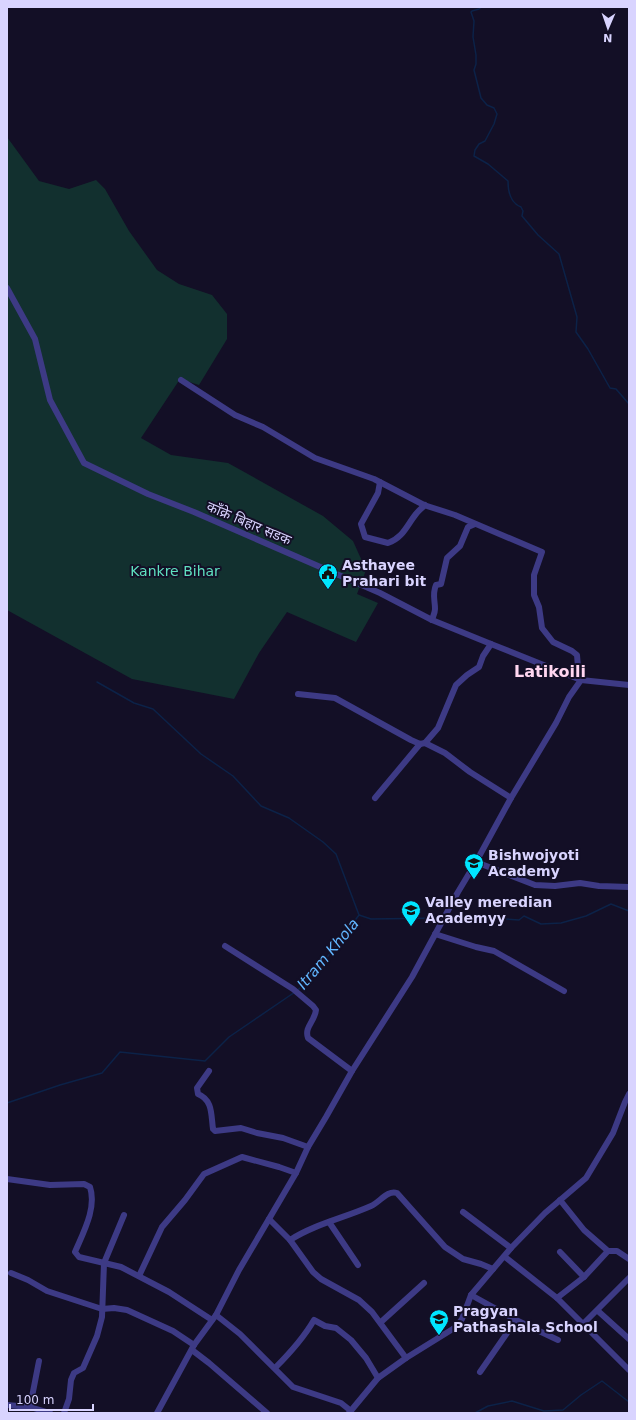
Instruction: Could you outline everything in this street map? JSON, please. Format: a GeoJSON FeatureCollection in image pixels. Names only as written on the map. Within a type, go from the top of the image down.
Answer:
{"type":"FeatureCollection","features":[{"type":"Feature","properties":{"kind":"street","name":"काँक्रे बिहार सडक"},"geometry":{"type":"LineString","coordinates":[[7,288],[35,339],[50,400],[84,463],[148,494],[194,512],[380,593],[432,620],[581,680],[629,685]]}},
{"type":"Feature","properties":{"kind":"street"},"geometry":{"type":"LineString","coordinates":[[182,380],[235,415],[263,427],[315,458],[380,482],[425,505],[456,515],[542,552],[534,575],[534,595],[539,607],[542,628],[553,642],[577,655],[578,667],[574,677]]}},
{"type":"Feature","properties":{"kind":"street"},"geometry":{"type":"LineString","coordinates":[[380,482],[378,493],[361,524],[365,537],[388,543],[391,542],[406,529],[416,514],[425,505]]}},
{"type":"Feature","properties":{"kind":"street"},"geometry":{"type":"LineString","coordinates":[[432,620],[435,611],[433,595],[434,589],[436,585],[440,584],[447,558],[460,546],[468,527],[475,524]]}},
{"type":"Feature","properties":{"kind":"street"},"geometry":{"type":"LineString","coordinates":[[375,798],[438,728],[456,686],[479,667],[483,656],[491,644]]}},
{"type":"Feature","properties":{"kind":"street"},"geometry":{"type":"LineString","coordinates":[[157,1413],[193,1348],[214,1317],[239,1270],[296,1173],[308,1147],[352,1070],[412,977],[511,798],[581,680]]}},
{"type":"Feature","properties":{"kind":"street"},"geometry":{"type":"LineString","coordinates":[[298,694],[335,698],[422,744],[445,753],[470,772],[511,798]]}},
{"type":"Feature","properties":{"kind":"street"},"geometry":{"type":"LineString","coordinates":[[476,862],[535,885],[555,886],[580,883],[599,886],[629,887]]}},
{"type":"Feature","properties":{"kind":"street"},"geometry":{"type":"LineString","coordinates":[[435,934],[494,951],[564,991]]}},
{"type":"Feature","properties":{"kind":"street"},"geometry":{"type":"LineString","coordinates":[[224,946],[293,989],[313,1006],[316,1010],[307,1030],[308,1038],[352,1070]]}},
{"type":"Feature","properties":{"kind":"street"},"geometry":{"type":"LineString","coordinates":[[209,1071],[197,1088],[198,1094],[205,1097],[210,1104],[213,1129],[215,1131],[240,1128],[283,1138],[308,1147]]}},
{"type":"Feature","properties":{"kind":"street"},"geometry":{"type":"LineString","coordinates":[[7,1179],[50,1185],[84,1184],[90,1187],[92,1193],[91,1208],[75,1252],[79,1257],[121,1267],[214,1317],[240,1334],[293,1387],[341,1403],[350,1412],[378,1378],[456,1326],[462,1319],[471,1295],[505,1257],[511,1248],[590,1172],[613,1133],[629,1094]]}},
{"type":"Feature","properties":{"kind":"street"},"geometry":{"type":"LineString","coordinates":[[139,1276],[162,1227],[185,1200],[204,1174],[242,1157],[296,1173]]}},
{"type":"Feature","properties":{"kind":"street"},"geometry":{"type":"LineString","coordinates":[[290,1240],[329,1222],[352,1215],[375,1204],[393,1192],[397,1193],[445,1247],[462,1259],[493,1269]]}},
{"type":"Feature","properties":{"kind":"street"},"geometry":{"type":"LineString","coordinates":[[560,1200],[584,1230],[608,1251],[617,1251],[629,1260]]}},
{"type":"Feature","properties":{"kind":"street"},"geometry":{"type":"LineString","coordinates":[[464,1212],[511,1248]]}},
{"type":"Feature","properties":{"kind":"street"},"geometry":{"type":"LineString","coordinates":[[64,1413],[69,1399],[71,1380],[74,1373],[83,1368],[97,1336],[102,1317],[104,1263],[124,1215]]}},
{"type":"Feature","properties":{"kind":"street"},"geometry":{"type":"LineString","coordinates":[[269,1219],[290,1240],[313,1272],[321,1280],[359,1300],[372,1312],[381,1322],[406,1358]]}},
{"type":"Feature","properties":{"kind":"street"},"geometry":{"type":"LineString","coordinates":[[329,1222],[358,1266]]}},
{"type":"Feature","properties":{"kind":"street"},"geometry":{"type":"LineString","coordinates":[[557,1298],[584,1276],[608,1251]]}},
{"type":"Feature","properties":{"kind":"street"},"geometry":{"type":"LineString","coordinates":[[560,1252],[584,1276]]}},
{"type":"Feature","properties":{"kind":"street"},"geometry":{"type":"LineString","coordinates":[[505,1257],[557,1298],[599,1338],[629,1370]]}},
{"type":"Feature","properties":{"kind":"street"},"geometry":{"type":"LineString","coordinates":[[11,1273],[28,1280],[47,1291],[102,1309],[114,1308],[127,1310],[173,1330],[266,1413]]}},
{"type":"Feature","properties":{"kind":"street"},"geometry":{"type":"LineString","coordinates":[[583,1324],[598,1311],[608,1298],[629,1278]]}},
{"type":"Feature","properties":{"kind":"street"},"geometry":{"type":"LineString","coordinates":[[381,1322],[424,1283]]}},
{"type":"Feature","properties":{"kind":"street"},"geometry":{"type":"LineString","coordinates":[[471,1295],[516,1320],[558,1340]]}},
{"type":"Feature","properties":{"kind":"street"},"geometry":{"type":"LineString","coordinates":[[598,1311],[629,1339]]}},
{"type":"Feature","properties":{"kind":"street"},"geometry":{"type":"LineString","coordinates":[[275,1368],[293,1350],[305,1335],[314,1320],[325,1326],[336,1328],[351,1340],[366,1358],[378,1378]]}},
{"type":"Feature","properties":{"kind":"street"},"geometry":{"type":"LineString","coordinates":[[480,1372],[516,1320]]}},
{"type":"Feature","properties":{"kind":"street"},"geometry":{"type":"LineString","coordinates":[[30,1408],[39,1361]]}},
{"type":"Feature","properties":{"kind":"street"},"geometry":{"type":"LineString","coordinates":[[7,1405],[30,1408],[50,1413]]}},
{"type":"Feature","properties":{"kind":"green space","name":"Kankre Bihar"},"geometry":{"type":"Polygon","coordinates":[[[7,137],[39,181],[69,189],[96,180],[105,189],[129,231],[157,270],[179,284],[212,295],[227,314],[227,339],[199,385],[180,379],[141,438],[171,455],[228,463],[323,516],[353,541],[366,570],[357,594],[378,603],[356,642],[287,612],[259,653],[234,699],[132,679],[7,610],[7,137]]]}},
{"type":"Feature","properties":{"kind":"waterway"},"geometry":{"type":"LineString","coordinates":[[481,7],[471,12],[474,21],[473,37],[476,55],[474,70],[481,98],[487,105],[494,108],[497,114],[494,124],[485,141],[479,144],[475,150],[474,156],[488,164],[508,181],[510,197],[514,203],[521,207],[523,211],[522,216],[538,235],[559,254],[577,317],[576,332],[588,349],[610,388],[616,389],[629,404]]}},
{"type":"Feature","properties":{"kind":"waterway"},"geometry":{"type":"LineString","coordinates":[[97,682],[134,703],[153,709],[201,754],[233,776],[261,806],[289,818],[323,842],[336,854],[359,915]]}},
{"type":"Feature","properties":{"kind":"waterway","name":"Itram Khola"},"geometry":{"type":"LineString","coordinates":[[447,919],[476,917],[519,920],[524,916],[541,924],[561,923],[586,916],[611,904],[629,911]]}},
{"type":"Feature","properties":{"kind":"waterway","name":"Itram Khola"},"geometry":{"type":"LineString","coordinates":[[298,990],[322,963],[359,915],[371,919],[441,918]]}},
{"type":"Feature","properties":{"kind":"waterway","name":"Itram Khola"},"geometry":{"type":"LineString","coordinates":[[7,1103],[60,1085],[102,1073],[120,1052],[205,1061],[229,1037],[295,992]]}},
{"type":"Feature","properties":{"kind":"waterway"},"geometry":{"type":"LineString","coordinates":[[475,1413],[488,1406],[512,1401],[544,1411],[563,1410],[581,1395],[602,1381],[629,1402]]}},
{"type":"Feature","properties":{"kind":"place","name":"Asthayee Prahari bit"},"geometry":{"type":"Point","coordinates":[328,590]}},
{"type":"Feature","properties":{"kind":"place","name":"Bishwojyoti Academy"},"geometry":{"type":"Point","coordinates":[474,880]}},
{"type":"Feature","properties":{"kind":"place","name":"Valley meredian Academyy"},"geometry":{"type":"Point","coordinates":[411,927]}},
{"type":"Feature","properties":{"kind":"place","name":"Pragyan Pathashala School"},"geometry":{"type":"Point","coordinates":[439,1336]}},
{"type":"Feature","properties":{"kind":"district","name":"Latikoili"},"geometry":{"type":"Point","coordinates":[550,671]}}]}
